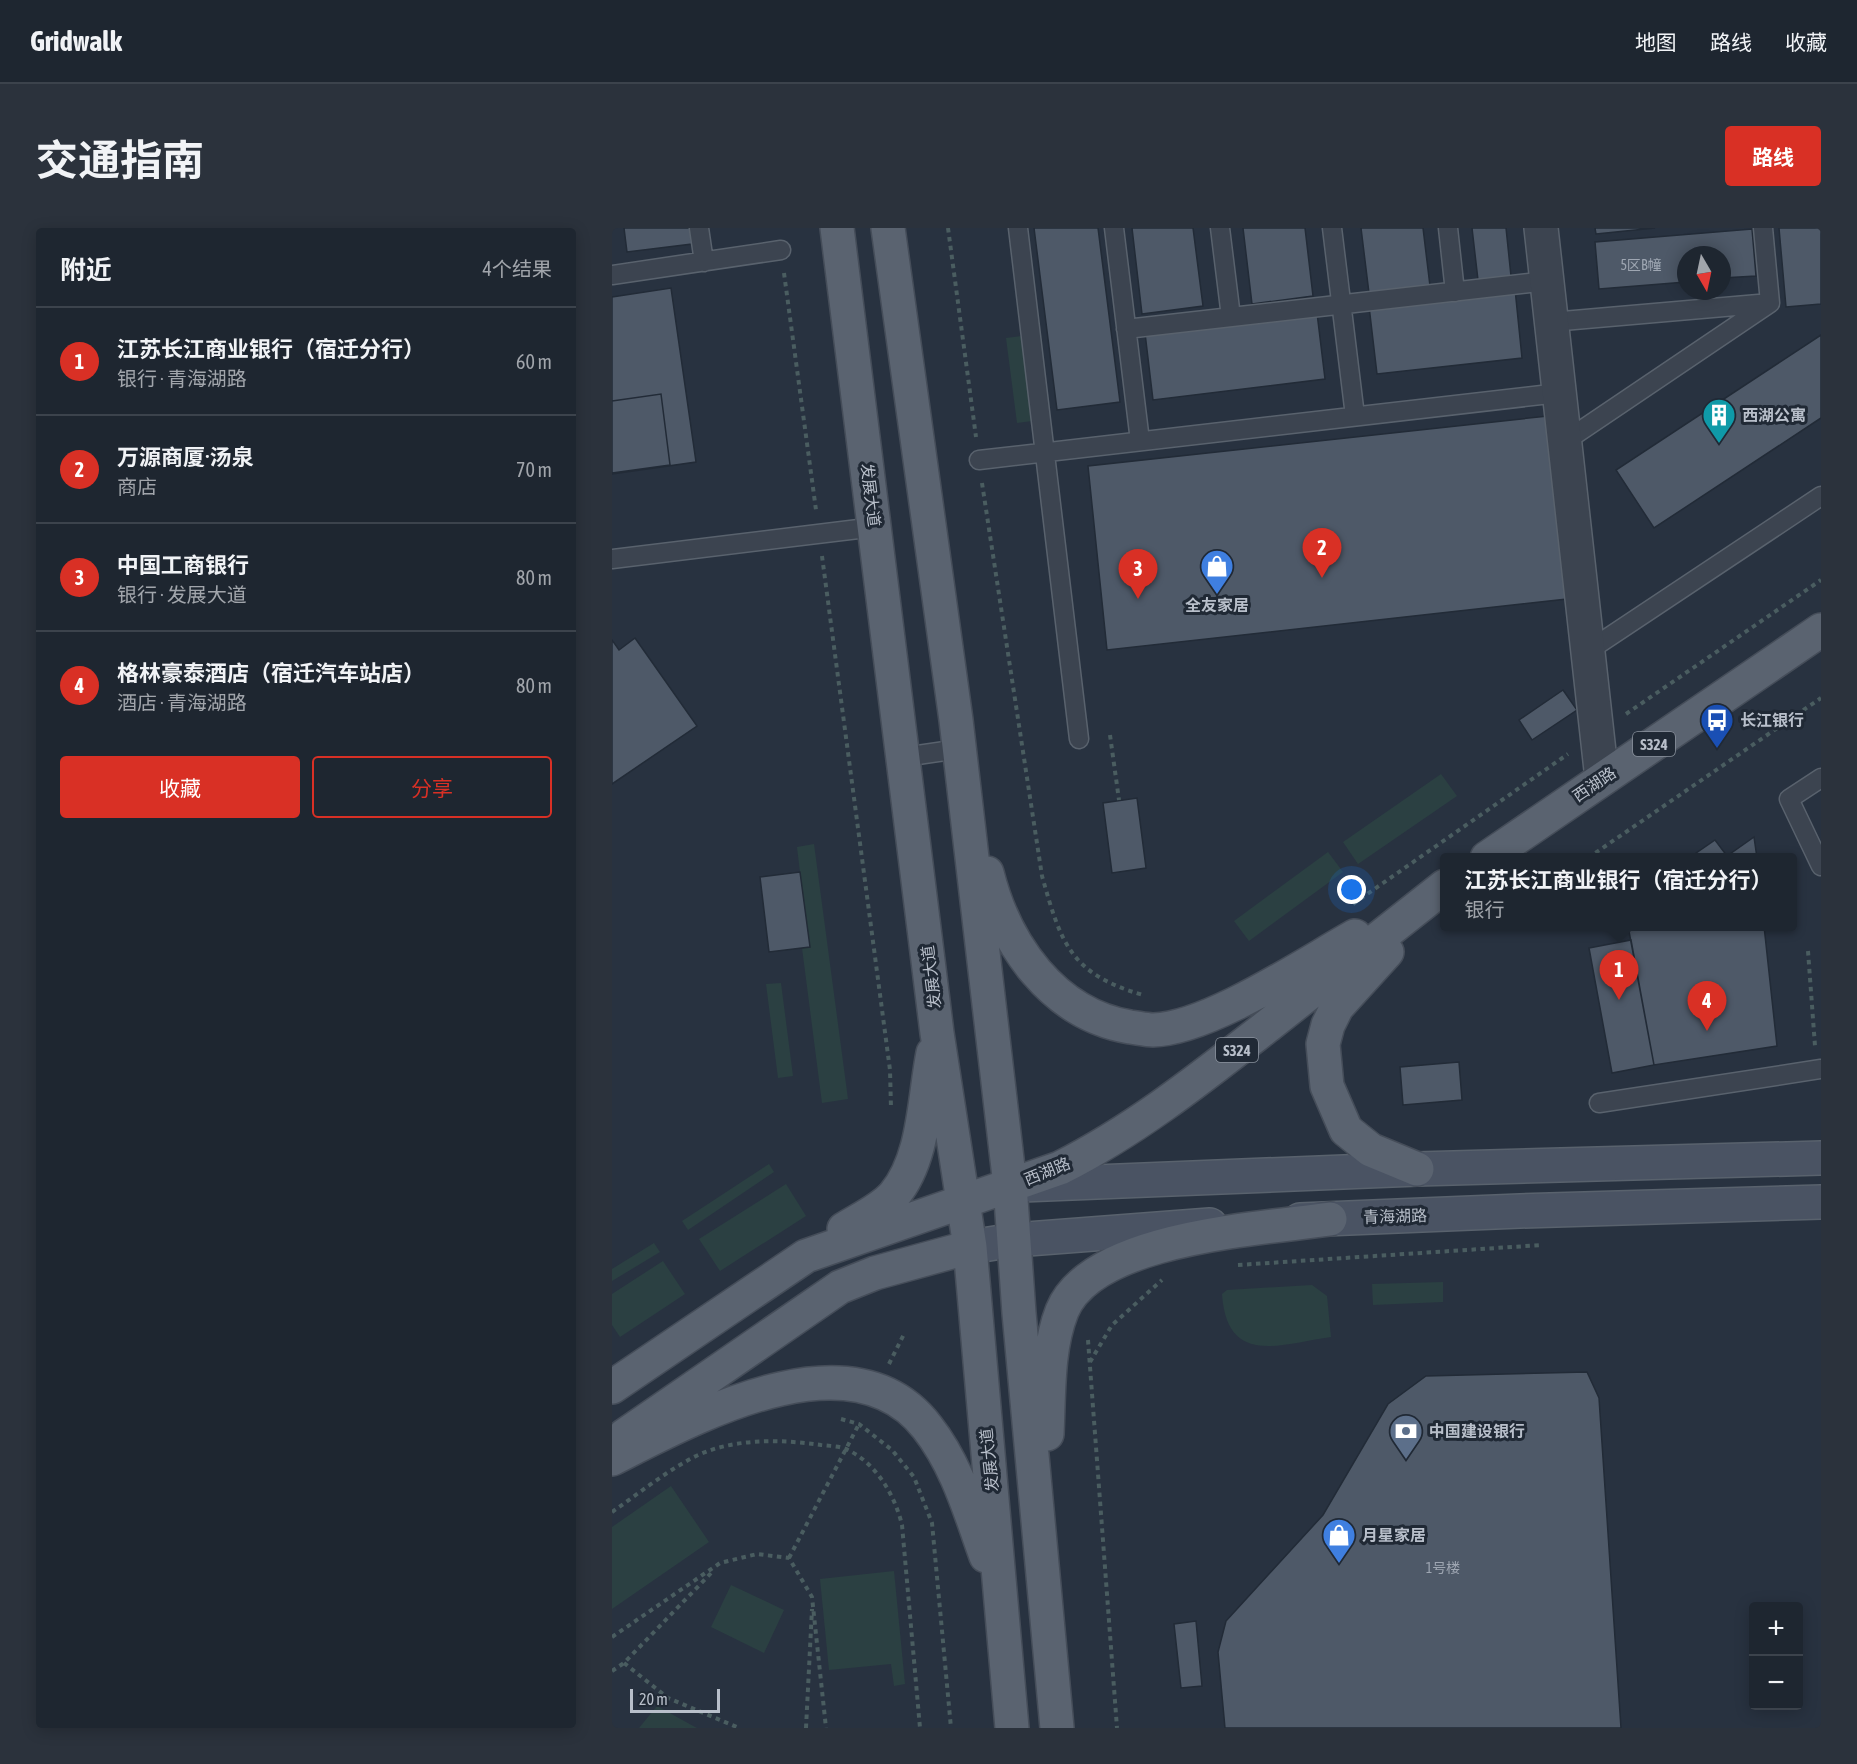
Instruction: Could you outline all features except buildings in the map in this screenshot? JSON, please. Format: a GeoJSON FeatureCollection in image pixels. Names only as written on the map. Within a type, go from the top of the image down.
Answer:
{"type":"FeatureCollection","features":[{"type":"Feature","properties":{"kind":"main road","name":"发展大道"},"geometry":{"type":"LineString","coordinates":[[837,228],[938,1033],[970,1247],[1012,1728]]}},
{"type":"Feature","properties":{"kind":"main road"},"geometry":{"type":"LineString","coordinates":[[888,228],[957,734],[1010,1185],[1057,1728]]}},
{"type":"Feature","properties":{"kind":"main road","name":"西湖路"},"geometry":{"type":"LineString","coordinates":[[1494,853],[1821,630]]}},
{"type":"Feature","properties":{"kind":"main road"},"geometry":{"type":"LineString","coordinates":[[957,734],[979,845],[990,887],[1009,934],[1032,970],[1065,1000],[1109,1023],[1153,1030],[1197,1020],[1246,998],[1440,889]]}},
{"type":"Feature","properties":{"kind":"main road","name":"西湖路"},"geometry":{"type":"LineString","coordinates":[[612,1387],[806,1256],[1060,1168],[1144,1120],[1440,890]]}},
{"type":"Feature","properties":{"kind":"main road"},"geometry":{"type":"LineString","coordinates":[[1417,1169],[1371,1150],[1346,1130],[1327,1086],[1323,1044],[1337,1007],[1440,892]]}},
{"type":"Feature","properties":{"kind":"main road"},"geometry":{"type":"LineString","coordinates":[[806,1256],[893,1196],[909,1172],[919,1135],[938,1033]]}},
{"type":"Feature","properties":{"kind":"main road"},"geometry":{"type":"LineString","coordinates":[[1010,1185],[1417,1169],[1821,1158]]}},
{"type":"Feature","properties":{"kind":"main road"},"geometry":{"type":"LineString","coordinates":[[612,1444],[840,1287],[875,1273],[970,1247],[1010,1185]]}},
{"type":"Feature","properties":{"kind":"main road","name":"青海湖路"},"geometry":{"type":"LineString","coordinates":[[970,1247],[1014,1240],[1330,1219],[1821,1203]]}},
{"type":"Feature","properties":{"kind":"main road"},"geometry":{"type":"LineString","coordinates":[[1047,1601],[1046,1443],[1055,1335],[1067,1302],[1095,1272],[1148,1248],[1330,1219]]}},
{"type":"Feature","properties":{"kind":"main road"},"geometry":{"type":"LineString","coordinates":[[612,1459],[707,1414],[750,1397],[790,1385],[831,1382],[855,1384],[877,1391],[896,1400],[927,1426],[958,1477],[1002,1600]]}},
{"type":"Feature","properties":{"kind":"street"},"geometry":{"type":"LineString","coordinates":[[1540,228],[1602,779]]}},
{"type":"Feature","properties":{"kind":"lane"},"geometry":{"type":"LineString","coordinates":[[699,228],[704,262]]}},
{"type":"Feature","properties":{"kind":"lane"},"geometry":{"type":"LineString","coordinates":[[1018,228],[1078,739]]}},
{"type":"Feature","properties":{"kind":"lane"},"geometry":{"type":"LineString","coordinates":[[1114,228],[1140,441]]}},
{"type":"Feature","properties":{"kind":"lane"},"geometry":{"type":"LineString","coordinates":[[1220,228],[1231,317]]}},
{"type":"Feature","properties":{"kind":"lane"},"geometry":{"type":"LineString","coordinates":[[1332,228],[1355,416]]}},
{"type":"Feature","properties":{"kind":"lane"},"geometry":{"type":"LineString","coordinates":[[1448,228],[1455,292]]}},
{"type":"Feature","properties":{"kind":"lane"},"geometry":{"type":"LineString","coordinates":[[1763,228],[1770,303]]}},
{"type":"Feature","properties":{"kind":"lane"},"geometry":{"type":"LineString","coordinates":[[612,275],[781,250]]}},
{"type":"Feature","properties":{"kind":"lane"},"geometry":{"type":"LineString","coordinates":[[1126,329],[1547,281]]}},
{"type":"Feature","properties":{"kind":"lane"},"geometry":{"type":"LineString","coordinates":[[1551,322],[1770,303]]}},
{"type":"Feature","properties":{"kind":"lane"},"geometry":{"type":"LineString","coordinates":[[1564,442],[1770,303]]}},
{"type":"Feature","properties":{"kind":"lane"},"geometry":{"type":"LineString","coordinates":[[979,460],[1559,393]]}},
{"type":"Feature","properties":{"kind":"lane"},"geometry":{"type":"LineString","coordinates":[[1588,651],[1821,496]]}},
{"type":"Feature","properties":{"kind":"lane"},"geometry":{"type":"LineString","coordinates":[[612,559],[875,527]]}},
{"type":"Feature","properties":{"kind":"lane"},"geometry":{"type":"LineString","coordinates":[[904,757],[957,734]]}},
{"type":"Feature","properties":{"kind":"lane"},"geometry":{"type":"LineString","coordinates":[[1821,778],[1789,799],[1821,866]]}},
{"type":"Feature","properties":{"kind":"lane"},"geometry":{"type":"LineString","coordinates":[[1599,1103],[1819,1070]]}},
{"type":"Feature","properties":{"kind":"path"},"geometry":{"type":"LineString","coordinates":[[948,228],[979,460],[1042,876],[1057,931],[1082,967],[1129,991],[1146,995]]}},
{"type":"Feature","properties":{"kind":"path"},"geometry":{"type":"LineString","coordinates":[[781,250],[890,1070],[891,1114]]}},
{"type":"Feature","properties":{"kind":"path"},"geometry":{"type":"LineString","coordinates":[[1348,907],[1821,580]]}},
{"type":"Feature","properties":{"kind":"path"},"geometry":{"type":"LineString","coordinates":[[1595,853],[1821,698]]}},
{"type":"Feature","properties":{"kind":"path"},"geometry":{"type":"LineString","coordinates":[[1110,735],[1119,800]]}},
{"type":"Feature","properties":{"kind":"path"},"geometry":{"type":"LineString","coordinates":[[1808,951],[1819,1070]]}},
{"type":"Feature","properties":{"kind":"path"},"geometry":{"type":"LineString","coordinates":[[1227,1266],[1551,1244]]}},
{"type":"Feature","properties":{"kind":"path"},"geometry":{"type":"LineString","coordinates":[[1090,1362],[1112,1325],[1166,1278]]}},
{"type":"Feature","properties":{"kind":"path"},"geometry":{"type":"LineString","coordinates":[[1084,1284],[1117,1728]]}},
{"type":"Feature","properties":{"kind":"path"},"geometry":{"type":"LineString","coordinates":[[789,1558],[877,1391],[905,1332]]}},
{"type":"Feature","properties":{"kind":"path"},"geometry":{"type":"LineString","coordinates":[[833,1418],[859,1424],[892,1450],[914,1477],[932,1523],[951,1728]]}},
{"type":"Feature","properties":{"kind":"path"},"geometry":{"type":"LineString","coordinates":[[612,1512],[693,1458],[736,1445],[782,1441],[847,1449],[866,1462],[879,1477],[898,1508],[902,1526],[920,1728]]}},
{"type":"Feature","properties":{"kind":"path"},"geometry":{"type":"LineString","coordinates":[[612,1637],[720,1563],[757,1554],[789,1558]]}},
{"type":"Feature","properties":{"kind":"path"},"geometry":{"type":"LineString","coordinates":[[789,1558],[812,1597],[826,1728]]}},
{"type":"Feature","properties":{"kind":"path"},"geometry":{"type":"LineString","coordinates":[[612,1671],[624,1663],[720,1563]]}},
{"type":"Feature","properties":{"kind":"path"},"geometry":{"type":"LineString","coordinates":[[806,1728],[812,1597]]}},
{"type":"Feature","properties":{"kind":"path"},"geometry":{"type":"LineString","coordinates":[[624,1663],[668,1698],[740,1728]]}},
{"type":"Feature","properties":{"kind":"green space"},"geometry":{"type":"Polygon","coordinates":[[[1021,336],[1032,421],[1017,423],[1006,338],[1021,336]]]}},
{"type":"Feature","properties":{"kind":"green space"},"geometry":{"type":"Polygon","coordinates":[[[1441,774],[1457,796],[1358,864],[1343,842],[1441,774]]]}},
{"type":"Feature","properties":{"kind":"green space"},"geometry":{"type":"Polygon","coordinates":[[[814,844],[848,1099],[822,1103],[802,948],[809,947],[797,847],[814,844]]]}},
{"type":"Feature","properties":{"kind":"green space"},"geometry":{"type":"Polygon","coordinates":[[[1328,852],[1343,872],[1249,941],[1234,921],[1328,852]]]}},
{"type":"Feature","properties":{"kind":"green space"},"geometry":{"type":"Polygon","coordinates":[[[781,983],[793,1076],[778,1078],[766,984],[781,983]]]}},
{"type":"Feature","properties":{"kind":"green space"},"geometry":{"type":"Polygon","coordinates":[[[769,1164],[774,1172],[688,1230],[682,1221],[769,1164]]]}},
{"type":"Feature","properties":{"kind":"green space"},"geometry":{"type":"Polygon","coordinates":[[[786,1184],[806,1216],[720,1271],[699,1239],[786,1184]]]}},
{"type":"Feature","properties":{"kind":"green space"},"geometry":{"type":"Polygon","coordinates":[[[654,1243],[660,1252],[612,1281],[612,1269],[654,1243]]]}},
{"type":"Feature","properties":{"kind":"green space"},"geometry":{"type":"Polygon","coordinates":[[[663,1261],[685,1294],[620,1337],[612,1325],[612,1294],[663,1261]]]}},
{"type":"Feature","properties":{"kind":"green space"},"geometry":{"type":"Polygon","coordinates":[[[1443,1282],[1443,1302],[1373,1305],[1372,1284],[1443,1282]]]}},
{"type":"Feature","properties":{"kind":"green space"},"geometry":{"type":"Polygon","coordinates":[[[1312,1285],[1327,1296],[1331,1337],[1294,1344],[1260,1346],[1246,1342],[1234,1332],[1226,1317],[1222,1294],[1227,1290],[1312,1285]]]}},
{"type":"Feature","properties":{"kind":"green space"},"geometry":{"type":"Polygon","coordinates":[[[671,1486],[709,1542],[612,1609],[612,1527],[671,1486]]]}},
{"type":"Feature","properties":{"kind":"green space"},"geometry":{"type":"Polygon","coordinates":[[[894,1571],[905,1684],[894,1686],[891,1664],[829,1670],[820,1579],[894,1571]]]}},
{"type":"Feature","properties":{"kind":"green space"},"geometry":{"type":"Polygon","coordinates":[[[731,1585],[784,1610],[764,1653],[711,1627],[731,1585]]]}},
{"type":"Feature","properties":{"kind":"green space"},"geometry":{"type":"Polygon","coordinates":[[[657,1706],[695,1727],[697,1728],[639,1728],[657,1706]]]}},
{"type":"Feature","properties":{"kind":"place","name":"西湖公寓"},"geometry":{"type":"Point","coordinates":[1719,444]}},
{"type":"Feature","properties":{"kind":"place","name":"万源商厦·汤泉"},"geometry":{"type":"Point","coordinates":[1322,578]}},
{"type":"Feature","properties":{"kind":"place","name":"全友家居"},"geometry":{"type":"Point","coordinates":[1217,595]}},
{"type":"Feature","properties":{"kind":"place","name":"中国工商银行"},"geometry":{"type":"Point","coordinates":[1138,599]}},
{"type":"Feature","properties":{"kind":"place","name":"长江银行"},"geometry":{"type":"Point","coordinates":[1717,749]}},
{"type":"Feature","properties":{"kind":"place","name":"江苏长江商业银行（宿迁分行）"},"geometry":{"type":"Point","coordinates":[1619,1000]}},
{"type":"Feature","properties":{"kind":"place","name":"格林豪泰酒店（宿迁汽车站店）"},"geometry":{"type":"Point","coordinates":[1707,1031]}},
{"type":"Feature","properties":{"kind":"place","name":"中国建设银行"},"geometry":{"type":"Point","coordinates":[1406,1460]}},
{"type":"Feature","properties":{"kind":"place","name":"月星家居"},"geometry":{"type":"Point","coordinates":[1339,1564]}}]}
